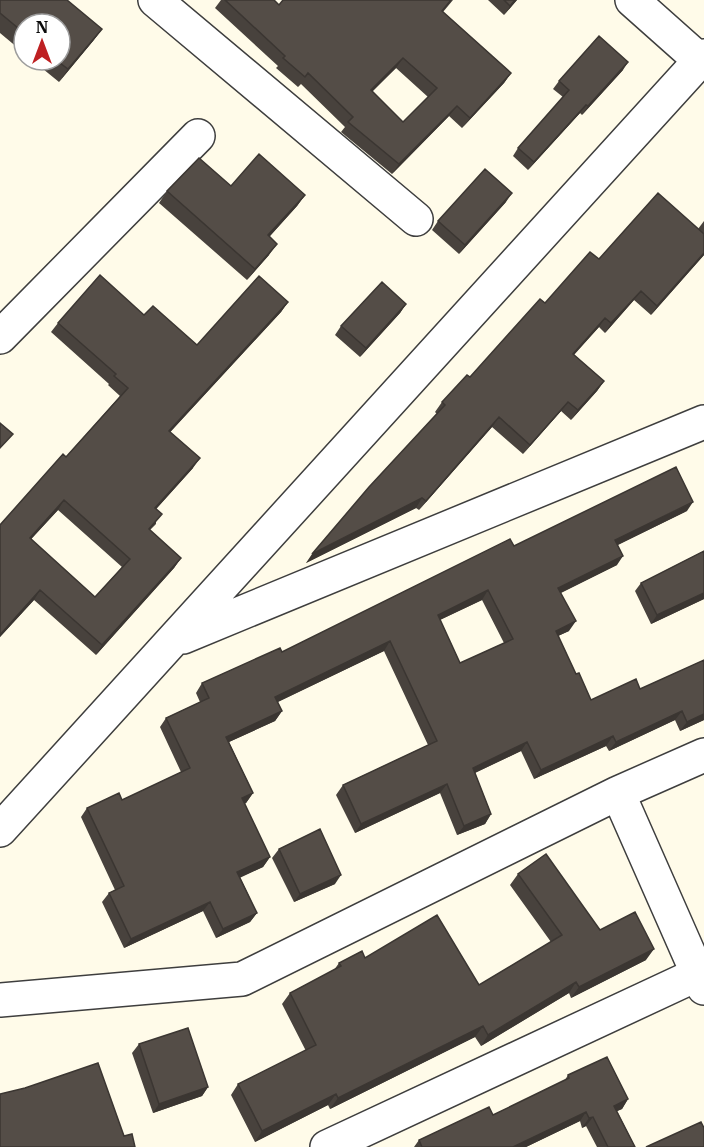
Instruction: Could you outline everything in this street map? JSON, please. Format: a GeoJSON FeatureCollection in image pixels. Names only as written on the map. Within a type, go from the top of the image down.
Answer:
{"type":"FeatureCollection","features":[{"type":"Feature","properties":{"kind":"street"},"geometry":{"type":"LineString","coordinates":[[155,0],[416,219]]}},
{"type":"Feature","properties":{"kind":"street"},"geometry":{"type":"LineString","coordinates":[[4,820],[173,641],[703,60],[632,0]]}},
{"type":"Feature","properties":{"kind":"street"},"geometry":{"type":"LineString","coordinates":[[0,336],[198,136]]}},
{"type":"Feature","properties":{"kind":"street"},"geometry":{"type":"LineString","coordinates":[[173,641],[704,422]]}},
{"type":"Feature","properties":{"kind":"street"},"geometry":{"type":"LineString","coordinates":[[0,1000],[242,979],[618,793],[704,755]]}},
{"type":"Feature","properties":{"kind":"street"},"geometry":{"type":"LineString","coordinates":[[327,1147],[701,981],[618,793]]}},
{"type":"Feature","properties":{"kind":"building"},"geometry":{"type":"Polygon","coordinates":[[[0,0],[67,0],[102,29],[72,64],[72,12],[12,12],[12,23],[0,13],[0,0]]]}},
{"type":"Feature","properties":{"kind":"building"},"geometry":{"type":"Polygon","coordinates":[[[225,0],[274,0],[279,5],[283,0],[451,0],[442,11],[511,73],[470,118],[457,106],[399,164],[348,122],[353,117],[308,73],[305,77],[283,58],[285,56],[225,0]],[[403,58],[371,90],[403,122],[437,88],[403,58]]]}},
{"type":"Feature","properties":{"kind":"building"},"geometry":{"type":"Polygon","coordinates":[[[504,0],[515,0],[510,6],[504,0]]]}},
{"type":"Feature","properties":{"kind":"building"},"geometry":{"type":"Polygon","coordinates":[[[599,36],[628,62],[534,162],[518,148],[569,90],[559,81],[599,36]]]}},
{"type":"Feature","properties":{"kind":"building"},"geometry":{"type":"Polygon","coordinates":[[[259,154],[305,195],[268,235],[277,244],[255,269],[167,191],[199,158],[231,186],[259,154]]]}},
{"type":"Feature","properties":{"kind":"building"},"geometry":{"type":"Polygon","coordinates":[[[485,169],[512,193],[465,245],[438,221],[485,169]]]}},
{"type":"Feature","properties":{"kind":"building"},"geometry":{"type":"Polygon","coordinates":[[[658,193],[704,234],[704,253],[657,306],[641,291],[611,323],[605,318],[573,354],[604,381],[578,410],[568,402],[530,445],[499,417],[426,501],[422,498],[312,554],[369,487],[445,405],[442,402],[467,375],[470,377],[540,299],[545,303],[590,252],[599,259],[658,193]]]}},
{"type":"Feature","properties":{"kind":"building"},"geometry":{"type":"Polygon","coordinates":[[[100,275],[144,315],[153,306],[197,345],[259,276],[288,302],[169,431],[200,458],[155,508],[162,514],[149,529],[181,558],[102,645],[40,590],[0,635],[0,525],[63,454],[66,457],[128,388],[114,376],[116,374],[58,323],[100,275]],[[64,500],[30,538],[95,597],[130,559],[64,500]]]}},
{"type":"Feature","properties":{"kind":"building"},"geometry":{"type":"Polygon","coordinates":[[[382,282],[406,304],[366,348],[341,326],[382,282]]]}},
{"type":"Feature","properties":{"kind":"building"},"geometry":{"type":"Polygon","coordinates":[[[0,423],[13,434],[0,448],[0,423]]]}},
{"type":"Feature","properties":{"kind":"building"},"geometry":{"type":"Polygon","coordinates":[[[676,467],[693,502],[615,540],[623,556],[558,588],[576,621],[556,631],[591,700],[636,679],[640,689],[704,660],[704,714],[687,722],[682,711],[616,742],[613,736],[541,770],[527,742],[473,768],[491,814],[464,826],[447,784],[361,824],[343,785],[437,741],[390,641],[275,697],[282,711],[226,737],[253,793],[242,798],[270,857],[237,872],[257,913],[223,929],[210,902],[131,939],[109,893],[124,886],[87,808],[119,793],[122,800],[190,768],[166,718],[209,698],[202,683],[280,648],[282,652],[510,539],[514,546],[676,467]],[[488,590],[438,615],[460,663],[513,639],[488,590]]]}},
{"type":"Feature","properties":{"kind":"building"},"geometry":{"type":"Polygon","coordinates":[[[704,551],[704,593],[657,615],[641,583],[704,551]]]}},
{"type":"Feature","properties":{"kind":"building"},"geometry":{"type":"Polygon","coordinates":[[[320,829],[341,875],[300,894],[279,849],[320,829]]]}},
{"type":"Feature","properties":{"kind":"building"},"geometry":{"type":"Polygon","coordinates":[[[546,854],[600,930],[635,912],[654,949],[579,987],[576,982],[488,1035],[483,1026],[338,1098],[336,1094],[262,1131],[238,1084],[316,1045],[290,993],[341,966],[339,963],[362,951],[365,958],[437,915],[479,985],[562,935],[518,874],[546,854]]]}},
{"type":"Feature","properties":{"kind":"building"},"geometry":{"type":"Polygon","coordinates":[[[188,1028],[208,1087],[159,1104],[139,1044],[188,1028]]]}},
{"type":"Feature","properties":{"kind":"building"},"geometry":{"type":"Polygon","coordinates":[[[607,1057],[628,1099],[614,1106],[635,1147],[608,1147],[593,1117],[589,1118],[586,1112],[513,1147],[422,1147],[419,1140],[489,1107],[493,1115],[607,1057]]]}},
{"type":"Feature","properties":{"kind":"building"},"geometry":{"type":"Polygon","coordinates":[[[98,1063],[124,1136],[132,1134],[135,1147],[0,1147],[0,1094],[25,1088],[98,1063]]]}},
{"type":"Feature","properties":{"kind":"building"},"geometry":{"type":"Polygon","coordinates":[[[701,1122],[704,1128],[704,1147],[646,1147],[701,1122]]]}}]}
